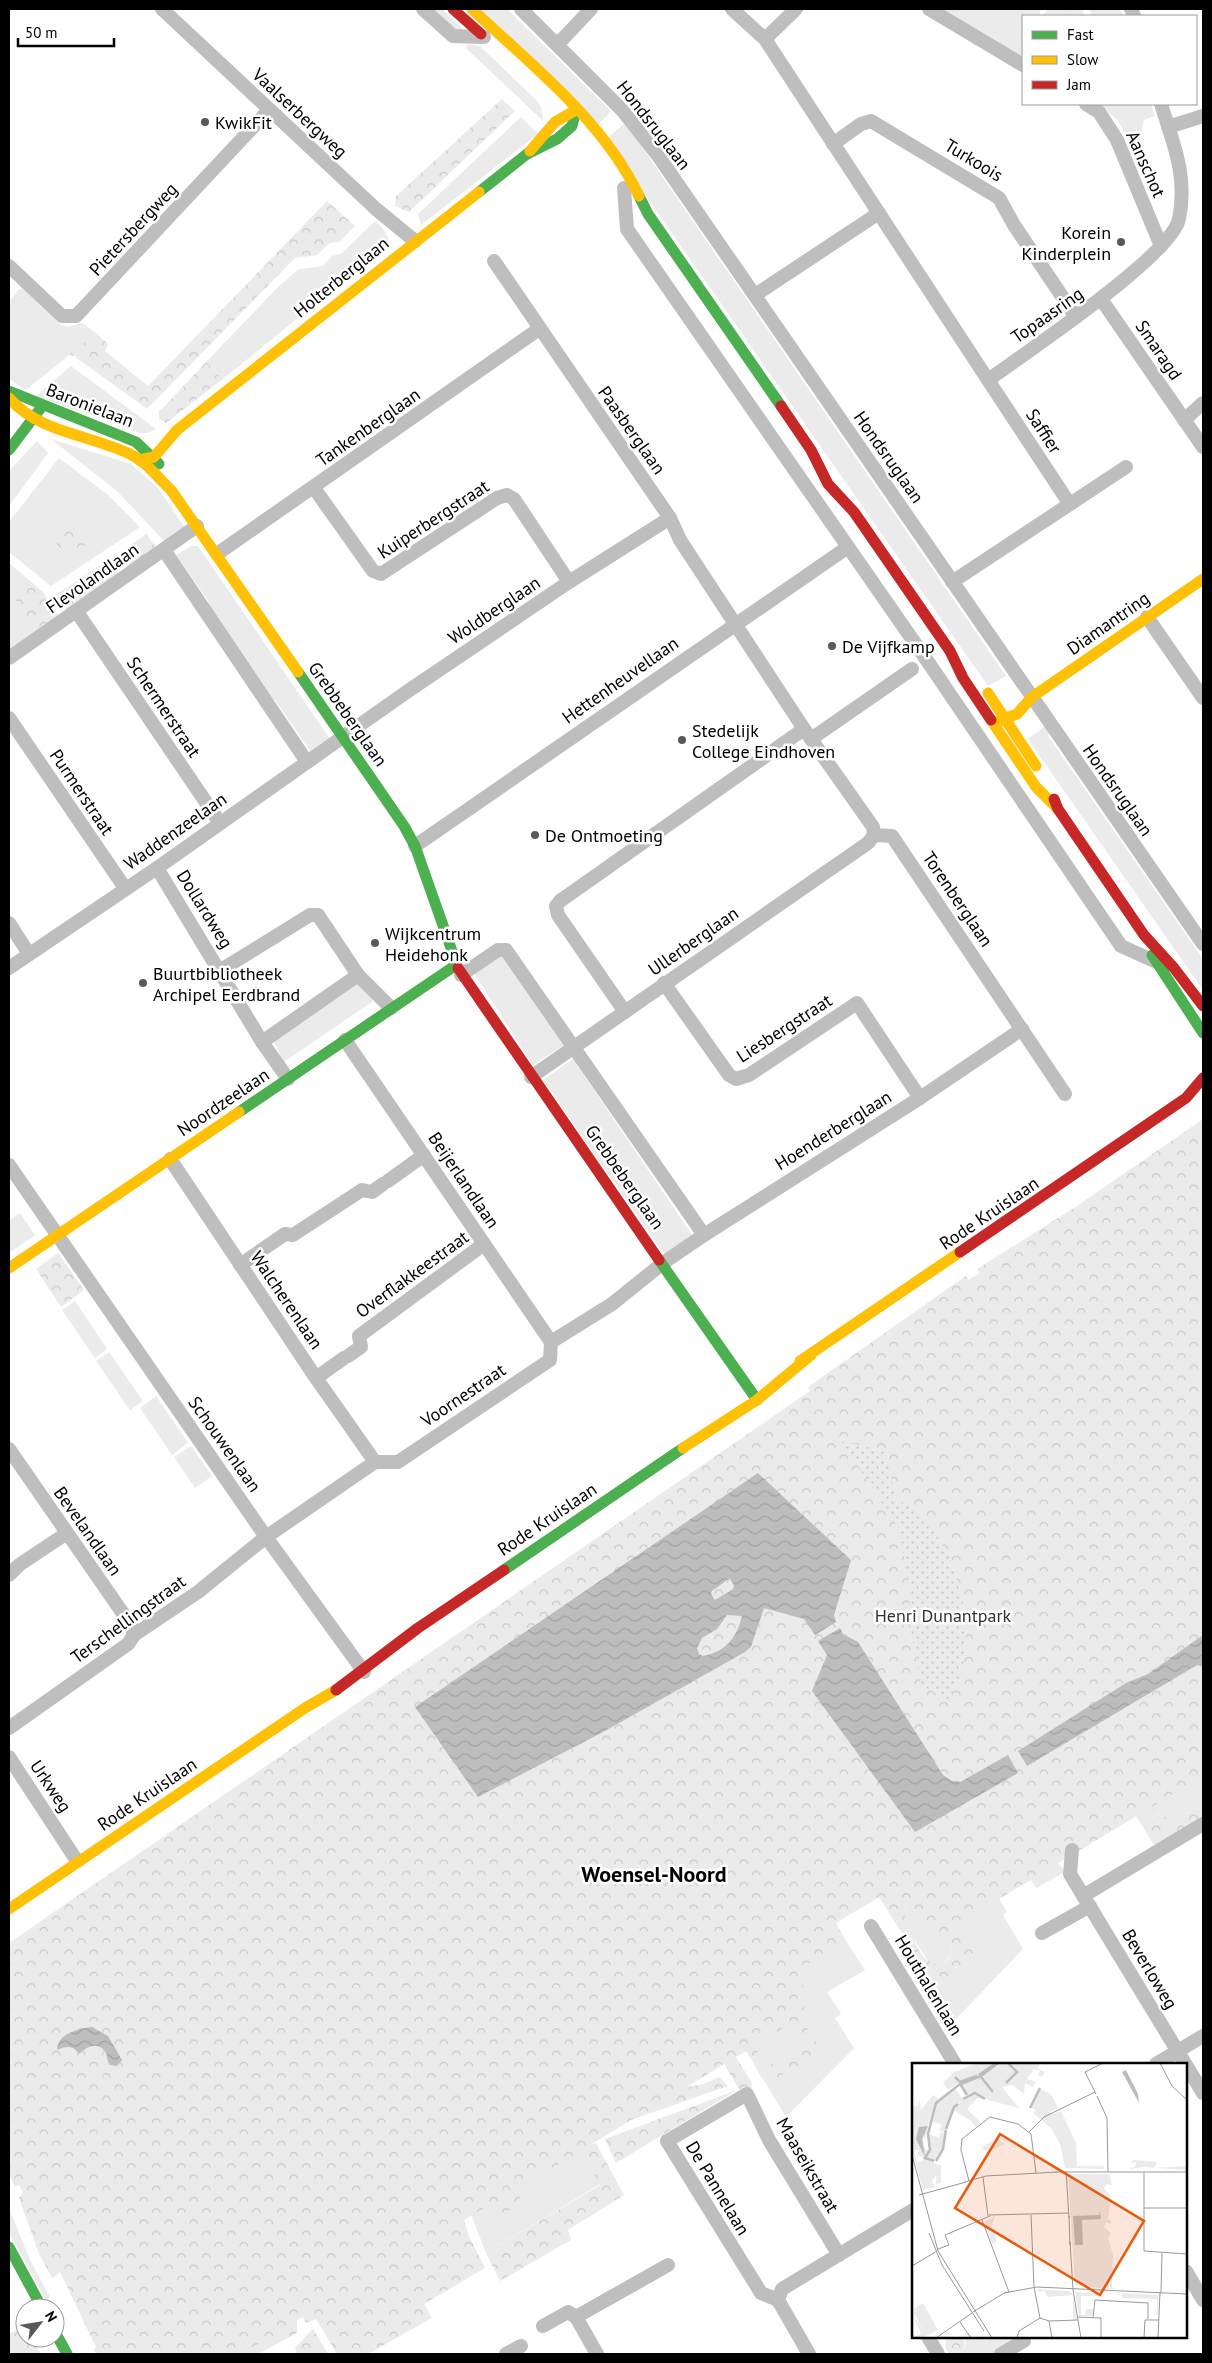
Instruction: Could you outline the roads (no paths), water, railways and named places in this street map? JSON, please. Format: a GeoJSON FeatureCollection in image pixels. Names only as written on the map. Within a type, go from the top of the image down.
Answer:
{"type":"FeatureCollection","features":[{"type":"Feature","properties":{"kind":"main road"},"geometry":{"type":"LineString","coordinates":[[453,9],[487,40]]}},
{"type":"Feature","properties":{"kind":"main road"},"geometry":{"type":"LineString","coordinates":[[472,9],[576,110],[627,174],[648,214],[811,450],[829,465],[849,494],[854,512],[950,651],[963,678],[992,723],[1036,787],[1058,809]]}},
{"type":"Feature","properties":{"kind":"main road"},"geometry":{"type":"LineString","coordinates":[[575,129],[576,110]]}},
{"type":"Feature","properties":{"kind":"main road","name":"Holterberglaan"},"geometry":{"type":"LineString","coordinates":[[528,154],[559,112],[576,110]]}},
{"type":"Feature","properties":{"kind":"main road"},"geometry":{"type":"LineString","coordinates":[[559,112],[575,129]]}},
{"type":"Feature","properties":{"kind":"main road","name":"Holterberglaan"},"geometry":{"type":"LineString","coordinates":[[154,457],[177,430],[415,241],[528,154],[575,129]]}},
{"type":"Feature","properties":{"kind":"main road"},"geometry":{"type":"LineString","coordinates":[[613,174],[648,214]]}},
{"type":"Feature","properties":{"kind":"main road","name":"Baronielaan"},"geometry":{"type":"LineString","coordinates":[[9,391],[42,406],[136,442],[154,457]]}},
{"type":"Feature","properties":{"kind":"main road","name":"Baronielaan"},"geometry":{"type":"LineString","coordinates":[[9,398],[14,405],[34,418],[131,454],[139,460]]}},
{"type":"Feature","properties":{"kind":"main road"},"geometry":{"type":"LineString","coordinates":[[9,450],[42,406]]}},
{"type":"Feature","properties":{"kind":"main road","name":"Holterberglaan"},"geometry":{"type":"LineString","coordinates":[[144,447],[165,432],[177,430]]}},
{"type":"Feature","properties":{"kind":"main road"},"geometry":{"type":"LineString","coordinates":[[139,460],[144,447]]}},
{"type":"Feature","properties":{"kind":"main road"},"geometry":{"type":"LineString","coordinates":[[139,460],[154,457]]}},
{"type":"Feature","properties":{"kind":"main road","name":"Grebbeberglaan"},"geometry":{"type":"LineString","coordinates":[[154,457],[163,469],[171,490]]}},
{"type":"Feature","properties":{"kind":"main road","name":"Grebbeberglaan"},"geometry":{"type":"LineString","coordinates":[[139,460],[171,490],[404,826],[415,846],[459,970],[531,1077],[663,1262],[754,1396]]}},
{"type":"Feature","properties":{"kind":"main road","name":"Diamantring"},"geometry":{"type":"LineString","coordinates":[[1004,716],[1022,710],[1032,697],[1203,579]]}},
{"type":"Feature","properties":{"kind":"main road"},"geometry":{"type":"LineString","coordinates":[[950,651],[975,675],[1004,716],[1046,782],[1058,809],[1144,936],[1174,968],[1203,1006]]}},
{"type":"Feature","properties":{"kind":"main road"},"geometry":{"type":"LineString","coordinates":[[992,723],[1004,716]]}},
{"type":"Feature","properties":{"kind":"main road"},"geometry":{"type":"LineString","coordinates":[[1144,936],[1154,961],[1203,1033]]}},
{"type":"Feature","properties":{"kind":"main road","name":"Noordzeelaan"},"geometry":{"type":"LineString","coordinates":[[9,1268],[391,1008],[459,970]]}},
{"type":"Feature","properties":{"kind":"main road","name":"Rode Kruislaan"},"geometry":{"type":"LineString","coordinates":[[9,1909],[696,1439],[811,1355],[1186,1098],[1203,1078]]}},
{"type":"Feature","properties":{"kind":"main road","name":"Rode Kruislaan"},"geometry":{"type":"LineString","coordinates":[[1186,1098],[1203,1094]]}},
{"type":"Feature","properties":{"kind":"main road"},"geometry":{"type":"LineString","coordinates":[[9,2247],[37,2298]]}},
{"type":"Feature","properties":{"kind":"street","name":"Vaalserbergweg"},"geometry":{"type":"LineString","coordinates":[[162,9],[376,210],[415,241]]}},
{"type":"Feature","properties":{"kind":"street"},"geometry":{"type":"LineString","coordinates":[[423,9],[453,36],[487,40]]}},
{"type":"Feature","properties":{"kind":"street","name":"Hondsruglaan"},"geometry":{"type":"LineString","coordinates":[[521,9],[622,110],[659,157],[1203,944]]}},
{"type":"Feature","properties":{"kind":"street"},"geometry":{"type":"LineString","coordinates":[[558,44],[591,9]]}},
{"type":"Feature","properties":{"kind":"street"},"geometry":{"type":"LineString","coordinates":[[732,9],[765,39],[988,380]]}},
{"type":"Feature","properties":{"kind":"street"},"geometry":{"type":"LineString","coordinates":[[765,39],[796,9]]}},
{"type":"Feature","properties":{"kind":"street"},"geometry":{"type":"LineString","coordinates":[[929,9],[1022,64]]}},
{"type":"Feature","properties":{"kind":"street","name":"Aanschot"},"geometry":{"type":"LineString","coordinates":[[1088,105],[1099,112],[1117,140],[1161,246]]}},
{"type":"Feature","properties":{"kind":"street","name":"Topaasring"},"geometry":{"type":"LineString","coordinates":[[988,380],[1101,299],[1161,246],[1179,221],[1182,176],[1161,105]]}},
{"type":"Feature","properties":{"kind":"street","name":"Pietersbergweg"},"geometry":{"type":"LineString","coordinates":[[11,273],[62,316],[76,316],[270,110]]}},
{"type":"Feature","properties":{"kind":"street"},"geometry":{"type":"LineString","coordinates":[[1168,127],[1203,116]]}},
{"type":"Feature","properties":{"kind":"street","name":"Turkoois"},"geometry":{"type":"LineString","coordinates":[[833,144],[861,124],[871,121],[999,198],[1014,225],[1076,317]]}},
{"type":"Feature","properties":{"kind":"street"},"geometry":{"type":"LineString","coordinates":[[624,188],[627,229],[848,547],[1121,946],[1154,961]]}},
{"type":"Feature","properties":{"kind":"street"},"geometry":{"type":"LineString","coordinates":[[755,295],[879,213]]}},
{"type":"Feature","properties":{"kind":"street","name":"Paasberglaan"},"geometry":{"type":"LineString","coordinates":[[494,262],[670,518],[680,540],[734,623]]}},
{"type":"Feature","properties":{"kind":"street","name":"Smaragd"},"geometry":{"type":"LineString","coordinates":[[1101,299],[1203,447]]}},
{"type":"Feature","properties":{"kind":"street","name":"Tankenberglaan"},"geometry":{"type":"LineString","coordinates":[[217,554],[539,329]]}},
{"type":"Feature","properties":{"kind":"street","name":"Saffier"},"geometry":{"type":"LineString","coordinates":[[988,380],[1069,503]]}},
{"type":"Feature","properties":{"kind":"street"},"geometry":{"type":"LineString","coordinates":[[1184,420],[1203,403]]}},
{"type":"Feature","properties":{"kind":"street"},"geometry":{"type":"LineString","coordinates":[[952,582],[1126,467]]}},
{"type":"Feature","properties":{"kind":"street","name":"Kuiperbergstraat"},"geometry":{"type":"LineString","coordinates":[[314,488],[373,571],[381,574],[497,498],[507,494],[514,499],[569,582]]}},
{"type":"Feature","properties":{"kind":"street","name":"Woldberglaan"},"geometry":{"type":"LineString","coordinates":[[342,738],[569,582],[670,518]]}},
{"type":"Feature","properties":{"kind":"street","name":"Flevolandlaan"},"geometry":{"type":"LineString","coordinates":[[9,658],[197,526]]}},
{"type":"Feature","properties":{"kind":"street","name":"Hettenheuvellaan"},"geometry":{"type":"LineString","coordinates":[[415,846],[734,623],[848,547]]}},
{"type":"Feature","properties":{"kind":"street"},"geometry":{"type":"LineString","coordinates":[[164,550],[307,762]]}},
{"type":"Feature","properties":{"kind":"street","name":"Schermerstraat"},"geometry":{"type":"LineString","coordinates":[[77,612],[220,823]]}},
{"type":"Feature","properties":{"kind":"street"},"geometry":{"type":"LineString","coordinates":[[1147,617],[1203,698]]}},
{"type":"Feature","properties":{"kind":"street"},"geometry":{"type":"LineString","coordinates":[[734,623],[807,734],[873,828],[874,835]]}},
{"type":"Feature","properties":{"kind":"street"},"geometry":{"type":"LineString","coordinates":[[625,1012],[558,915],[556,906],[560,901],[807,734],[912,669]]}},
{"type":"Feature","properties":{"kind":"street","name":"Purmerstraat"},"geometry":{"type":"LineString","coordinates":[[9,718],[125,888]]}},
{"type":"Feature","properties":{"kind":"street","name":"Waddenzeelaan"},"geometry":{"type":"LineString","coordinates":[[9,968],[157,868],[342,738]]}},
{"type":"Feature","properties":{"kind":"street","name":"Ullerberglaan"},"geometry":{"type":"LineString","coordinates":[[531,1077],[868,843],[874,835]]}},
{"type":"Feature","properties":{"kind":"street","name":"Torenberglaan"},"geometry":{"type":"LineString","coordinates":[[874,835],[892,836],[1065,1094]]}},
{"type":"Feature","properties":{"kind":"street","name":"Dollardweg"},"geometry":{"type":"LineString","coordinates":[[157,868],[221,970],[262,1042],[288,1079]]}},
{"type":"Feature","properties":{"kind":"street","name":"Dollardweg"},"geometry":{"type":"LineString","coordinates":[[221,970],[310,915],[318,915],[358,975],[391,1008]]}},
{"type":"Feature","properties":{"kind":"street"},"geometry":{"type":"LineString","coordinates":[[9,923],[29,954]]}},
{"type":"Feature","properties":{"kind":"street","name":"Grebbeberglaan"},"geometry":{"type":"LineString","coordinates":[[459,970],[498,950],[506,950],[704,1235]]}},
{"type":"Feature","properties":{"kind":"street"},"geometry":{"type":"LineString","coordinates":[[262,1042],[358,975]]}},
{"type":"Feature","properties":{"kind":"street","name":"Liesbergstraat"},"geometry":{"type":"LineString","coordinates":[[664,983],[729,1076],[736,1079],[749,1075],[857,1003],[920,1098]]}},
{"type":"Feature","properties":{"kind":"street","name":"Hoenderberglaan"},"geometry":{"type":"LineString","coordinates":[[663,1262],[920,1098],[1022,1029]]}},
{"type":"Feature","properties":{"kind":"street","name":"Beijerlandlaan"},"geometry":{"type":"LineString","coordinates":[[345,1040],[551,1342]]}},
{"type":"Feature","properties":{"kind":"street"},"geometry":{"type":"LineString","coordinates":[[240,1264],[285,1234],[293,1235],[362,1190],[372,1192],[424,1155]]}},
{"type":"Feature","properties":{"kind":"street","name":"Walcherenlaan"},"geometry":{"type":"LineString","coordinates":[[170,1159],[316,1378],[375,1462]]}},
{"type":"Feature","properties":{"kind":"street","name":"Schouwenlaan"},"geometry":{"type":"LineString","coordinates":[[9,1165],[266,1537],[361,1668]]}},
{"type":"Feature","properties":{"kind":"street","name":"Overflakkeestraat"},"geometry":{"type":"LineString","coordinates":[[316,1378],[362,1346],[359,1336],[484,1244]]}},
{"type":"Feature","properties":{"kind":"street"},"geometry":{"type":"LineString","coordinates":[[551,1342],[612,1304],[663,1262]]}},
{"type":"Feature","properties":{"kind":"street","name":"Voornestraat"},"geometry":{"type":"LineString","coordinates":[[375,1462],[398,1462],[550,1360],[551,1342]]}},
{"type":"Feature","properties":{"kind":"street","name":"Bevelandlaan"},"geometry":{"type":"LineString","coordinates":[[9,1449],[131,1625],[134,1635]]}},
{"type":"Feature","properties":{"kind":"street"},"geometry":{"type":"LineString","coordinates":[[266,1537],[375,1462]]}},
{"type":"Feature","properties":{"kind":"street"},"geometry":{"type":"LineString","coordinates":[[9,1575],[19,1565],[67,1533]]}},
{"type":"Feature","properties":{"kind":"street","name":"Terschellingstraat"},"geometry":{"type":"LineString","coordinates":[[9,1728],[128,1644],[134,1635],[198,1592],[266,1537]]}},
{"type":"Feature","properties":{"kind":"street","name":"Urkweg"},"geometry":{"type":"LineString","coordinates":[[9,1757],[71,1848],[77,1861]]}},
{"type":"Feature","properties":{"kind":"street"},"geometry":{"type":"LineString","coordinates":[[1042,1933],[1203,1824]]}},
{"type":"Feature","properties":{"kind":"street","name":"Beverloweg"},"geometry":{"type":"LineString","coordinates":[[1072,1850],[1070,1874],[1185,2063]]}},
{"type":"Feature","properties":{"kind":"street","name":"Houthalenlaan"},"geometry":{"type":"LineString","coordinates":[[871,1926],[954,2063]]}},
{"type":"Feature","properties":{"kind":"street"},"geometry":{"type":"LineString","coordinates":[[1158,2063],[1203,2036]]}},
{"type":"Feature","properties":{"kind":"street","name":"Beverloweg"},"geometry":{"type":"LineString","coordinates":[[1187,2066],[1203,2093]]}},
{"type":"Feature","properties":{"kind":"street","name":"Maaseikstraat"},"geometry":{"type":"LineString","coordinates":[[747,2094],[769,2140],[839,2255]]}},
{"type":"Feature","properties":{"kind":"street","name":"De Pannelaan"},"geometry":{"type":"LineString","coordinates":[[747,2094],[667,2141],[761,2293],[778,2300]]}},
{"type":"Feature","properties":{"kind":"street"},"geometry":{"type":"LineString","coordinates":[[809,2354],[778,2300],[782,2289],[912,2211]]}},
{"type":"Feature","properties":{"kind":"street"},"geometry":{"type":"LineString","coordinates":[[576,2317],[668,2265]]}},
{"type":"Feature","properties":{"kind":"street"},"geometry":{"type":"LineString","coordinates":[[1187,2273],[1203,2300]]}},
{"type":"Feature","properties":{"kind":"street"},"geometry":{"type":"LineString","coordinates":[[543,2326],[568,2312],[576,2317],[596,2354]]}},
{"type":"Feature","properties":{"kind":"street"},"geometry":{"type":"LineString","coordinates":[[929,2338],[938,2354]]}},
{"type":"Feature","properties":{"kind":"street"},"geometry":{"type":"LineString","coordinates":[[1001,2354],[1024,2341],[1022,2338]]}},
{"type":"Feature","properties":{"kind":"street"},"geometry":{"type":"LineString","coordinates":[[506,2354],[522,2346]]}},
{"type":"Feature","properties":{"kind":"water"},"geometry":{"type":"Polygon","coordinates":[[[758,1473],[851,1560],[834,1615],[836,1622],[815,1635],[804,1619],[764,1608],[751,1647],[745,1652],[603,1732],[478,1797],[415,1707],[758,1473]],[[730,1578],[712,1591],[711,1594],[715,1600],[733,1589],[734,1586],[730,1578]],[[727,1615],[717,1629],[702,1638],[697,1648],[699,1654],[703,1656],[718,1651],[734,1637],[742,1616],[727,1615]]]}},
{"type":"Feature","properties":{"kind":"water"},"geometry":{"type":"Polygon","coordinates":[[[840,1628],[843,1634],[858,1642],[943,1775],[952,1781],[960,1782],[1008,1755],[1018,1773],[915,1832],[812,1691],[827,1655],[818,1641],[840,1628]]]}},
{"type":"Feature","properties":{"kind":"water"},"geometry":{"type":"Polygon","coordinates":[[[1203,1635],[1203,1667],[1198,1665],[1192,1668],[1027,1766],[1018,1751],[1126,1683],[1148,1674],[1203,1635]]]}},
{"type":"Feature","properties":{"kind":"water"},"geometry":{"type":"Polygon","coordinates":[[[92,2027],[108,2036],[122,2060],[117,2066],[110,2065],[105,2052],[98,2046],[87,2048],[79,2054],[69,2047],[57,2050],[58,2044],[65,2036],[75,2030],[92,2027]]]}},
{"type":"Feature","properties":{"kind":"place","name":"KwikFit"},"geometry":{"type":"Point","coordinates":[205,122]}},
{"type":"Feature","properties":{"kind":"place","name":"Korein Kinderplein"},"geometry":{"type":"Point","coordinates":[1121,242]}},
{"type":"Feature","properties":{"kind":"place","name":"De Vijfkamp"},"geometry":{"type":"Point","coordinates":[832,646]}},
{"type":"Feature","properties":{"kind":"place","name":"Stedelijk College Eindhoven"},"geometry":{"type":"Point","coordinates":[682,740]}},
{"type":"Feature","properties":{"kind":"place","name":"De Ontmoeting"},"geometry":{"type":"Point","coordinates":[535,835]}},
{"type":"Feature","properties":{"kind":"place","name":"Wijkcentrum Heidehonk"},"geometry":{"type":"Point","coordinates":[375,943]}},
{"type":"Feature","properties":{"kind":"place","name":"Buurtbibliotheek Archipel Eerdbrand"},"geometry":{"type":"Point","coordinates":[143,983]}},
{"type":"Feature","properties":{"kind":"district","name":"Woensel-Noord"},"geometry":{"type":"Point","coordinates":[654,1874]}},
{"type":"Feature","properties":{"kind":"park label","name":"Henri Dunantpark"},"geometry":{"type":"Point","coordinates":[943,1615]}}]}
